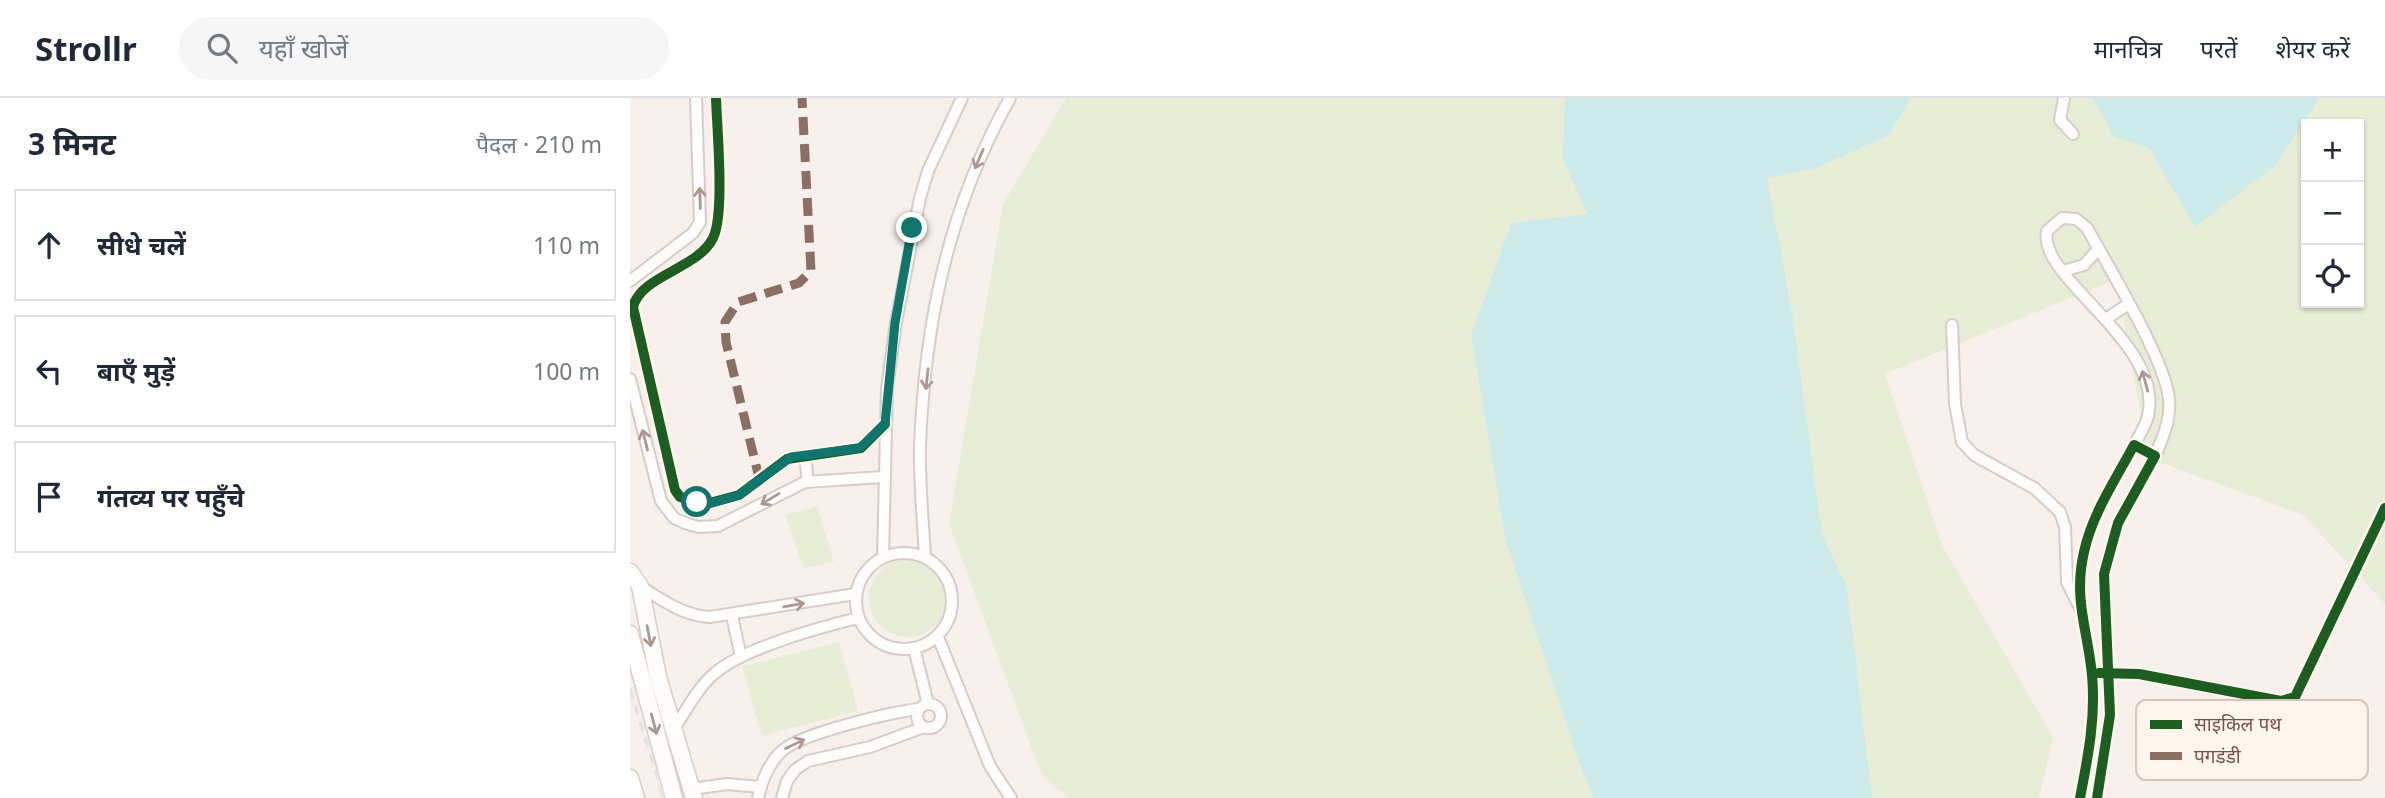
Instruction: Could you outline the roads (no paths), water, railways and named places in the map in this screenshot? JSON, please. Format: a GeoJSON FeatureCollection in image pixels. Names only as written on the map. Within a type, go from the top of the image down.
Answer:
{"type":"FeatureCollection","features":[{"type":"Feature","properties":{"kind":"street"},"geometry":{"type":"LineString","coordinates":[[630,281],[698,228],[701,209],[696,98]]}},
{"type":"Feature","properties":{"kind":"street"},"geometry":{"type":"LineString","coordinates":[[716,98],[718,204],[714,235],[700,255],[640,291],[633,307],[674,489],[680,497],[706,504],[734,497],[752,488],[781,462],[860,448],[885,424]]}},
{"type":"Feature","properties":{"kind":"street"},"geometry":{"type":"LineString","coordinates":[[883,557],[885,424],[895,323],[912,228],[928,171],[962,98]]}},
{"type":"Feature","properties":{"kind":"street"},"geometry":{"type":"LineString","coordinates":[[925,556],[920,446],[934,301],[961,204],[989,137],[1010,98]]}},
{"type":"Feature","properties":{"kind":"street"},"geometry":{"type":"LineString","coordinates":[[2064,98],[2060,120],[2073,134]]}},
{"type":"Feature","properties":{"kind":"street"},"geometry":{"type":"LineString","coordinates":[[2080,798],[2093,718],[2092,673],[2080,608],[2080,579],[2092,525],[2148,417],[2146,382],[2138,363],[2105,319],[2063,271],[2046,245],[2047,231],[2056,221],[2069,218],[2082,223],[2098,249],[2161,370],[2169,397],[2167,422],[2155,456],[2118,523],[2108,554],[2103,605],[2108,673],[2108,736],[2097,798]]}},
{"type":"Feature","properties":{"kind":"street"},"geometry":{"type":"LineString","coordinates":[[698,228],[714,235]]}},
{"type":"Feature","properties":{"kind":"street"},"geometry":{"type":"LineString","coordinates":[[2063,271],[2084,264],[2098,249]]}},
{"type":"Feature","properties":{"kind":"street"},"geometry":{"type":"LineString","coordinates":[[2105,319],[2127,305]]}},
{"type":"Feature","properties":{"kind":"street"},"geometry":{"type":"LineString","coordinates":[[1952,325],[1955,404],[1962,442],[1974,455],[2034,488],[2051,501],[2063,519],[2067,582],[2080,608]]}},
{"type":"Feature","properties":{"kind":"street"},"geometry":{"type":"LineString","coordinates":[[630,379],[659,494],[674,518],[698,527],[719,526],[742,516],[788,488],[808,482],[883,477]]}},
{"type":"Feature","properties":{"kind":"street"},"geometry":{"type":"LineString","coordinates":[[2134,445],[2155,456]]}},
{"type":"Feature","properties":{"kind":"street"},"geometry":{"type":"LineString","coordinates":[[805,456],[808,482]]}},
{"type":"Feature","properties":{"kind":"street"},"geometry":{"type":"LineString","coordinates":[[659,494],[674,489]]}},
{"type":"Feature","properties":{"kind":"street"},"geometry":{"type":"LineString","coordinates":[[734,497],[742,516]]}},
{"type":"Feature","properties":{"kind":"street"},"geometry":{"type":"LineString","coordinates":[[2284,700],[2295,697],[2385,508]]}},
{"type":"Feature","properties":{"kind":"street"},"geometry":{"type":"LineString","coordinates":[[902,553],[925,556],[938,566],[949,582],[953,602],[949,621],[938,637],[914,648],[886,647],[869,636],[858,618],[855,594],[860,579],[870,566],[883,557],[902,553]]}},
{"type":"Feature","properties":{"kind":"street"},"geometry":{"type":"LineString","coordinates":[[630,572],[639,586],[653,656],[693,793],[727,784],[760,793],[768,768],[785,748],[897,712],[924,707],[939,709],[942,715],[936,726],[924,727],[870,747],[808,761],[795,770],[787,781],[782,798]]}},
{"type":"Feature","properties":{"kind":"street"},"geometry":{"type":"LineString","coordinates":[[639,586],[696,617],[732,616],[855,594]]}},
{"type":"Feature","properties":{"kind":"street"},"geometry":{"type":"LineString","coordinates":[[732,616],[741,657]]}},
{"type":"Feature","properties":{"kind":"street"},"geometry":{"type":"LineString","coordinates":[[673,730],[715,673],[741,657],[830,625],[858,618]]}},
{"type":"Feature","properties":{"kind":"street"},"geometry":{"type":"LineString","coordinates":[[630,634],[674,798]]}},
{"type":"Feature","properties":{"kind":"street"},"geometry":{"type":"LineString","coordinates":[[938,637],[990,766],[1011,798]]}},
{"type":"Feature","properties":{"kind":"street"},"geometry":{"type":"LineString","coordinates":[[914,648],[924,707],[917,716],[924,727]]}},
{"type":"Feature","properties":{"kind":"street"},"geometry":{"type":"LineString","coordinates":[[2092,673],[2161,677],[2276,700]]}},
{"type":"Feature","properties":{"kind":"street"},"geometry":{"type":"LineString","coordinates":[[630,778],[636,798]]}},
{"type":"Feature","properties":{"kind":"water"},"geometry":{"type":"Polygon","coordinates":[[[1565,98],[1910,98],[1889,135],[1816,168],[1767,178],[1792,311],[1822,535],[1847,587],[1872,798],[1594,798],[1578,760],[1505,538],[1471,335],[1511,223],[1587,214],[1563,159],[1565,98]]]}},
{"type":"Feature","properties":{"kind":"water"},"geometry":{"type":"Polygon","coordinates":[[[2093,98],[2319,98],[2306,119],[2301,119],[2301,126],[2277,164],[2195,227],[2149,148],[2114,137],[2093,98]]]}},
{"type":"Feature","properties":{"kind":"railway"},"geometry":{"type":"LineString","coordinates":[[630,689],[664,798]]}}]}
